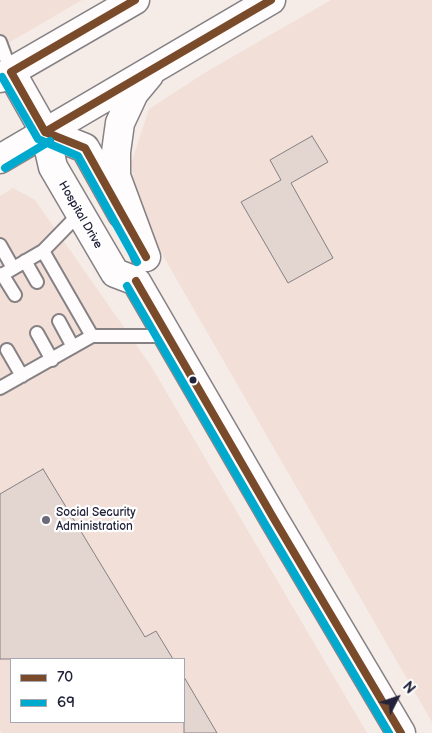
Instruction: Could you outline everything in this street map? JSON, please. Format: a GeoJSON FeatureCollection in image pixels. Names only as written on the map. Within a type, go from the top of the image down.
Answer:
{"type":"FeatureCollection","features":[{"type":"Feature","properties":{"kind":"street"},"geometry":{"type":"LineString","coordinates":[[5,75],[136,0]]}},
{"type":"Feature","properties":{"kind":"street"},"geometry":{"type":"LineString","coordinates":[[0,159],[271,0]]}},
{"type":"Feature","properties":{"kind":"street"},"geometry":{"type":"LineString","coordinates":[[141,269],[116,176],[116,152],[120,123],[134,93],[154,69]]}},
{"type":"Feature","properties":{"kind":"street","name":"Hospital Drive"},"geometry":{"type":"LineString","coordinates":[[5,75],[45,132],[53,167],[115,273],[141,269]]}},
{"type":"Feature","properties":{"kind":"street"},"geometry":{"type":"LineString","coordinates":[[45,132],[85,148],[141,269],[168,336],[401,733]]}},
{"type":"Feature","properties":{"kind":"lane"},"geometry":{"type":"LineString","coordinates":[[0,42],[5,75]]}},
{"type":"Feature","properties":{"kind":"lane"},"geometry":{"type":"LineString","coordinates":[[5,272],[43,251],[80,213]]}},
{"type":"Feature","properties":{"kind":"lane"},"geometry":{"type":"LineString","coordinates":[[0,244],[5,272],[15,295]]}},
{"type":"Feature","properties":{"kind":"lane"},"geometry":{"type":"LineString","coordinates":[[43,251],[92,336]]}},
{"type":"Feature","properties":{"kind":"lane"},"geometry":{"type":"LineString","coordinates":[[25,261],[37,282]]}},
{"type":"Feature","properties":{"kind":"lane"},"geometry":{"type":"LineString","coordinates":[[59,321],[73,347]]}},
{"type":"Feature","properties":{"kind":"lane"},"geometry":{"type":"LineString","coordinates":[[37,333],[52,360]]}},
{"type":"Feature","properties":{"kind":"lane"},"geometry":{"type":"LineString","coordinates":[[0,388],[92,336],[168,336]]}},
{"type":"Feature","properties":{"kind":"lane"},"geometry":{"type":"LineString","coordinates":[[7,350],[22,376]]}},
{"type":"Feature","properties":{"kind":"shaded area"},"geometry":{"type":"Polygon","coordinates":[[[0,0],[82,0],[0,48],[0,0]]]}},
{"type":"Feature","properties":{"kind":"shaded area"},"geometry":{"type":"Polygon","coordinates":[[[331,0],[432,0],[432,722],[140,216],[131,164],[149,109],[206,72],[331,0]]]}},
{"type":"Feature","properties":{"kind":"shaded area"},"geometry":{"type":"Polygon","coordinates":[[[13,188],[35,200],[151,366],[367,733],[2,733],[0,731],[0,196],[13,188]]]}},
{"type":"Feature","properties":{"kind":"building"},"geometry":{"type":"Polygon","coordinates":[[[312,136],[328,162],[291,183],[333,258],[288,283],[241,202],[281,180],[270,160],[312,136]]]}},
{"type":"Feature","properties":{"kind":"building"},"geometry":{"type":"Polygon","coordinates":[[[43,469],[145,637],[156,631],[172,658],[0,659],[0,494],[43,469]]]}},
{"type":"Feature","properties":{"kind":"building"},"geometry":{"type":"Polygon","coordinates":[[[185,679],[217,733],[184,733],[185,723],[185,679]]]}},
{"type":"Feature","properties":{"kind":"transit line","name":"70"},"geometry":{"type":"LineString","coordinates":[[135,0],[11,72],[45,132],[85,148],[146,257]]}},
{"type":"Feature","properties":{"kind":"transit line","name":"70"},"geometry":{"type":"LineString","coordinates":[[45,132],[271,0]]}},
{"type":"Feature","properties":{"kind":"transit line","name":"69"},"geometry":{"type":"LineString","coordinates":[[2,77],[38,139],[78,156],[137,262]]}},
{"type":"Feature","properties":{"kind":"transit line","name":"69"},"geometry":{"type":"LineString","coordinates":[[5,168],[50,141]]}},
{"type":"Feature","properties":{"kind":"transit line","name":"70"},"geometry":{"type":"LineString","coordinates":[[136,281],[401,733]]}},
{"type":"Feature","properties":{"kind":"transit line","name":"69"},"geometry":{"type":"LineString","coordinates":[[127,286],[389,733]]}},
{"type":"Feature","properties":{"kind":"place","name":"Social Security Administration"},"geometry":{"type":"Point","coordinates":[46,520]}}]}
